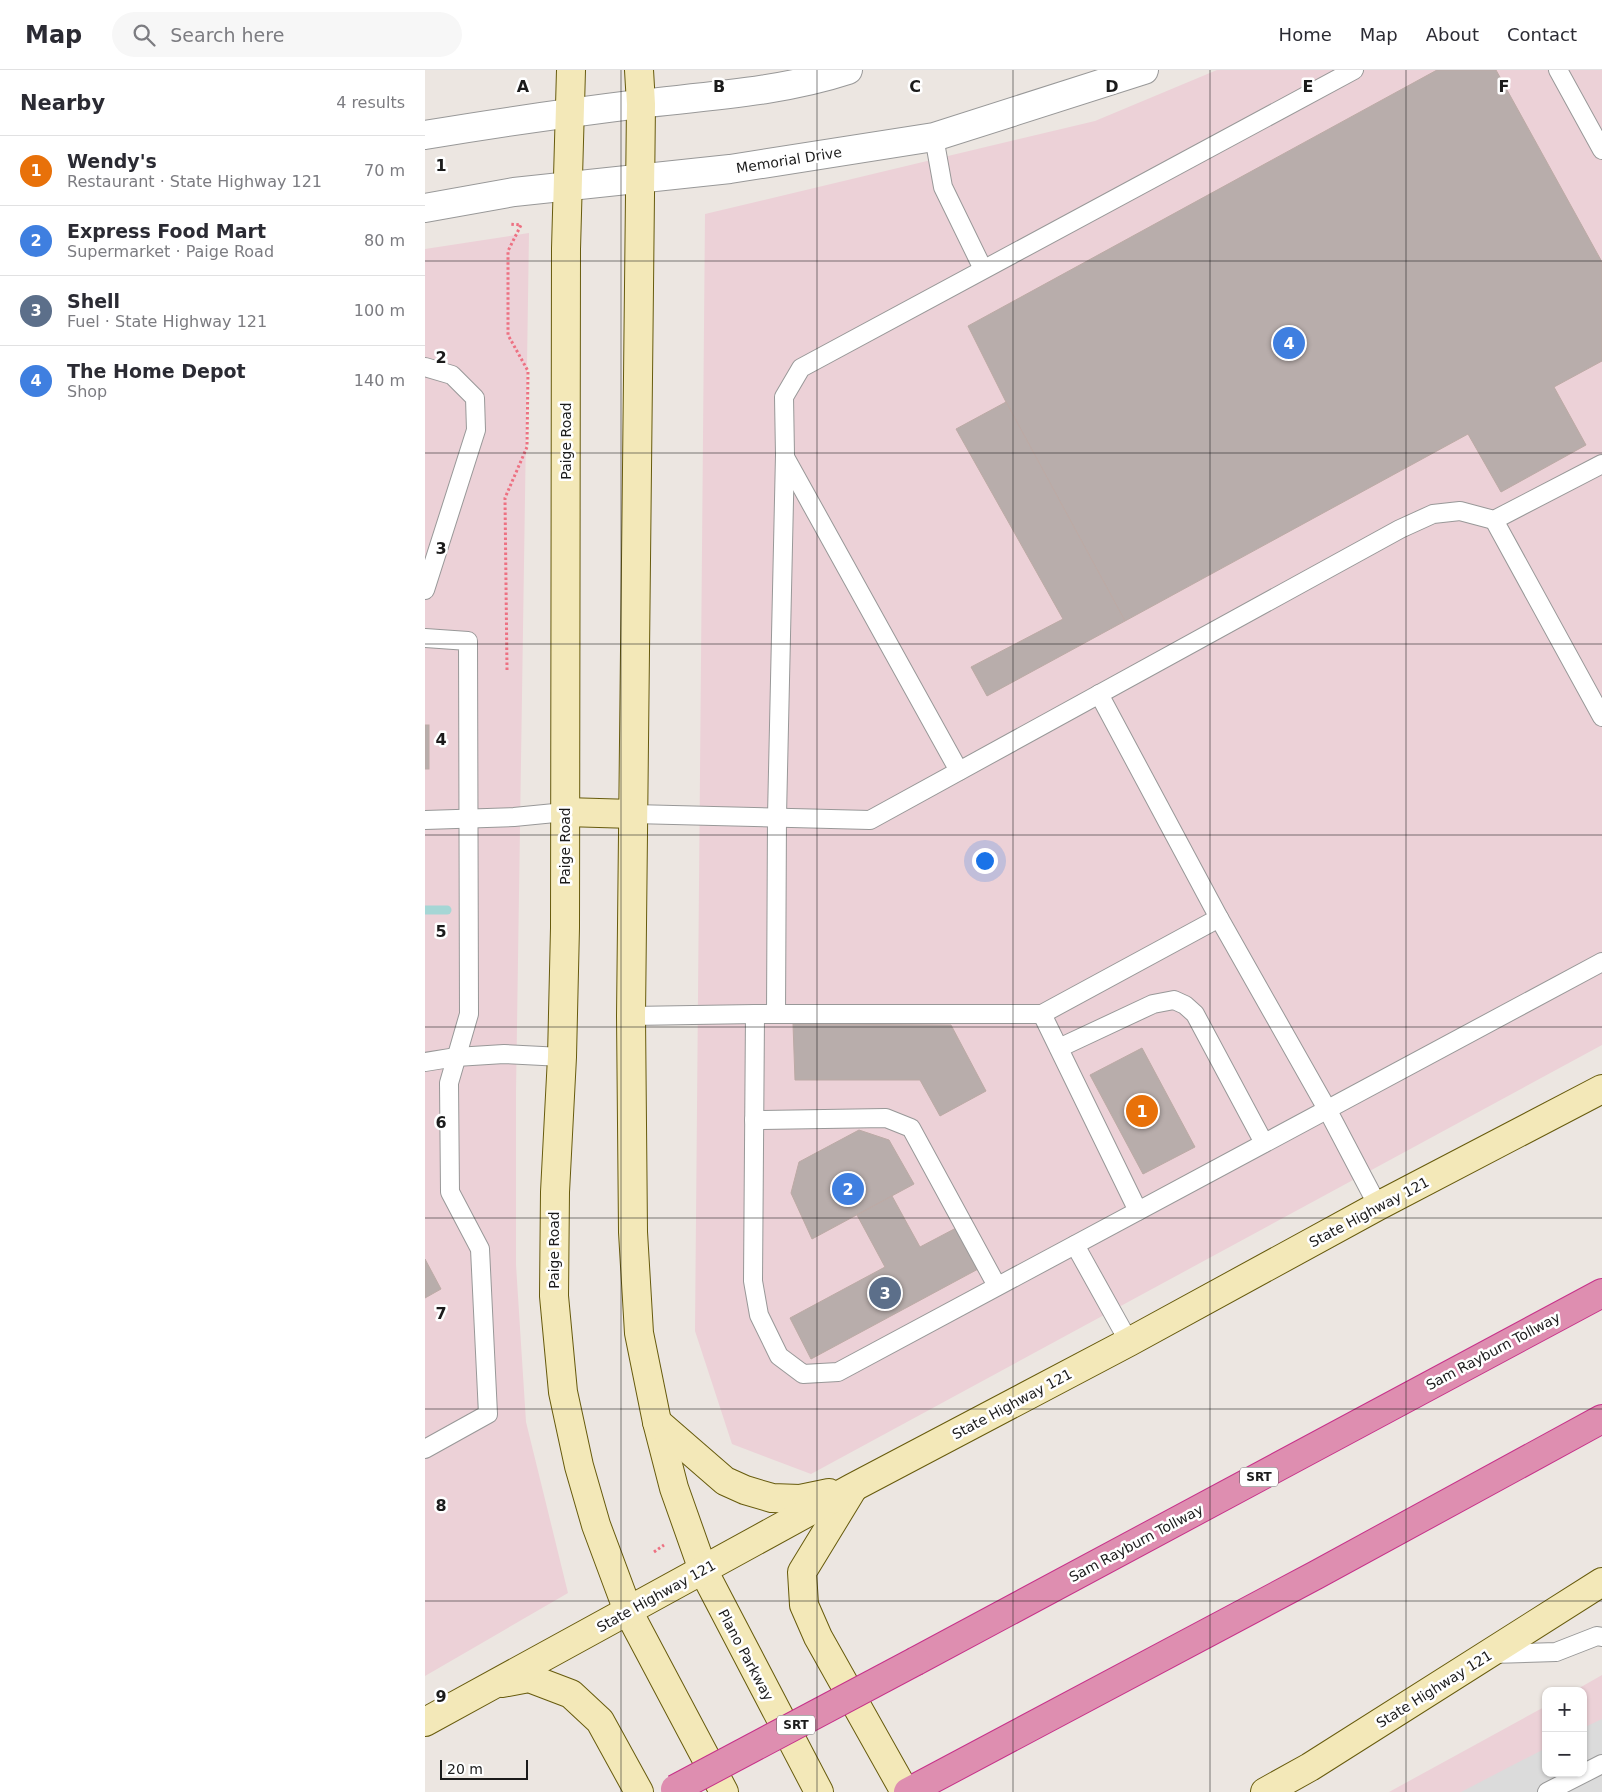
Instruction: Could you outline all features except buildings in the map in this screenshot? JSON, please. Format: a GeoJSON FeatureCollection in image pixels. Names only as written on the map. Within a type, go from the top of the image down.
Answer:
{"type":"FeatureCollection","features":[{"type":"Feature","properties":{"kind":"highway","name":"Sam Rayburn Tollway"},"geometry":{"type":"LineString","coordinates":[[670,1792],[916,1662],[1602,1293]]}},
{"type":"Feature","properties":{"kind":"highway"},"geometry":{"type":"LineString","coordinates":[[906,1792],[1316,1575],[1602,1419]]}},
{"type":"Feature","properties":{"kind":"highway"},"geometry":{"type":"LineString","coordinates":[[1499,1475],[1602,1434]]}},
{"type":"Feature","properties":{"kind":"main road","name":"Paige Road"},"geometry":{"type":"LineString","coordinates":[[571,70],[566,249],[565,928],[562,1057],[555,1192],[554,1296],[563,1392],[579,1466],[596,1525],[628,1611]]}},
{"type":"Feature","properties":{"kind":"main road"},"geometry":{"type":"LineString","coordinates":[[639,70],[641,104],[631,1016],[633,1232],[639,1333],[657,1422],[674,1488],[703,1570]]}},
{"type":"Feature","properties":{"kind":"main road"},"geometry":{"type":"LineString","coordinates":[[565,812],[633,814]]}},
{"type":"Feature","properties":{"kind":"main road","name":"State Highway 121"},"geometry":{"type":"LineString","coordinates":[[425,1722],[852,1488],[1129,1342],[1378,1206],[1602,1090]]}},
{"type":"Feature","properties":{"kind":"main road"},"geometry":{"type":"LineString","coordinates":[[657,1422],[725,1482],[745,1490],[772,1498],[800,1500],[852,1488]]}},
{"type":"Feature","properties":{"kind":"main road"},"geometry":{"type":"LineString","coordinates":[[852,1488],[803,1572],[805,1604],[818,1637],[906,1792]]}},
{"type":"Feature","properties":{"kind":"main road","name":"Plano Parkway"},"geometry":{"type":"LineString","coordinates":[[703,1570],[819,1792]]}},
{"type":"Feature","properties":{"kind":"main road","name":"State Highway 121"},"geometry":{"type":"LineString","coordinates":[[1265,1792],[1310,1767],[1602,1582]]}},
{"type":"Feature","properties":{"kind":"main road"},"geometry":{"type":"LineString","coordinates":[[628,1611],[724,1792]]}},
{"type":"Feature","properties":{"kind":"main road"},"geometry":{"type":"LineString","coordinates":[[492,1684],[529,1678],[571,1694],[600,1721],[639,1792]]}},
{"type":"Feature","properties":{"kind":"street"},"geometry":{"type":"LineString","coordinates":[[425,135],[570,113],[717,97],[824,78],[848,70]]}},
{"type":"Feature","properties":{"kind":"street","name":"Memorial Drive"},"geometry":{"type":"LineString","coordinates":[[425,208],[514,192],[730,169],[933,137],[1144,70]]}},
{"type":"Feature","properties":{"kind":"lane"},"geometry":{"type":"LineString","coordinates":[[776,1014],[777,816],[785,456],[784,397],[801,368],[1354,70]]}},
{"type":"Feature","properties":{"kind":"lane"},"geometry":{"type":"LineString","coordinates":[[1558,70],[1602,150]]}},
{"type":"Feature","properties":{"kind":"lane"},"geometry":{"type":"LineString","coordinates":[[933,137],[943,187],[983,269]]}},
{"type":"Feature","properties":{"kind":"lane"},"geometry":{"type":"LineString","coordinates":[[425,367],[452,375],[475,398],[476,430],[425,590]]}},
{"type":"Feature","properties":{"kind":"lane"},"geometry":{"type":"LineString","coordinates":[[785,456],[959,771]]}},
{"type":"Feature","properties":{"kind":"lane"},"geometry":{"type":"LineString","coordinates":[[633,814],[777,816],[870,820],[1401,529],[1433,514],[1460,511],[1494,520],[1602,464]]}},
{"type":"Feature","properties":{"kind":"lane"},"geometry":{"type":"LineString","coordinates":[[1494,520],[1602,717]]}},
{"type":"Feature","properties":{"kind":"lane"},"geometry":{"type":"LineString","coordinates":[[425,638],[468,641],[469,1014],[449,1083],[450,1192],[480,1249],[488,1414],[425,1449]]}},
{"type":"Feature","properties":{"kind":"lane"},"geometry":{"type":"LineString","coordinates":[[1099,694],[1219,918],[1327,1109],[1378,1206]]}},
{"type":"Feature","properties":{"kind":"lane"},"geometry":{"type":"LineString","coordinates":[[425,820],[469,820],[565,812]]}},
{"type":"Feature","properties":{"kind":"lane"},"geometry":{"type":"LineString","coordinates":[[631,1016],[1042,1014],[1219,918]]}},
{"type":"Feature","properties":{"kind":"lane"},"geometry":{"type":"LineString","coordinates":[[755,1014],[753,1281],[759,1315],[779,1356],[803,1374],[838,1372],[1602,962]]}},
{"type":"Feature","properties":{"kind":"lane"},"geometry":{"type":"LineString","coordinates":[[1059,1048],[1153,1004],[1173,1000],[1185,1005],[1195,1014],[1264,1143]]}},
{"type":"Feature","properties":{"kind":"lane"},"geometry":{"type":"LineString","coordinates":[[1042,1014],[1138,1211]]}},
{"type":"Feature","properties":{"kind":"lane"},"geometry":{"type":"LineString","coordinates":[[425,1062],[456,1057],[504,1054],[562,1057]]}},
{"type":"Feature","properties":{"kind":"lane"},"geometry":{"type":"LineString","coordinates":[[754,1120],[886,1118],[911,1128],[997,1286]]}},
{"type":"Feature","properties":{"kind":"lane"},"geometry":{"type":"LineString","coordinates":[[1075,1245],[1129,1342]]}},
{"type":"Feature","properties":{"kind":"lane"},"geometry":{"type":"LineString","coordinates":[[1489,1654],[1556,1652],[1597,1636],[1602,1637]]}},
{"type":"Feature","properties":{"kind":"lane"},"geometry":{"type":"LineString","coordinates":[[1547,1792],[1602,1764]]}},
{"type":"Feature","properties":{"kind":"path"},"geometry":{"type":"LineString","coordinates":[[505,223],[521,225],[508,251],[508,335],[528,371],[527,447],[505,498],[507,670]]}},
{"type":"Feature","properties":{"kind":"shaded area"},"geometry":{"type":"Polygon","coordinates":[[[1217,70],[1602,70],[1602,1045],[811,1474],[732,1444],[695,1331],[705,214],[1095,121],[1217,70]]]}},
{"type":"Feature","properties":{"kind":"shaded area"},"geometry":{"type":"Polygon","coordinates":[[[529,233],[516,1092],[516,1265],[526,1422],[568,1593],[425,1676],[425,249],[529,233]]]}},
{"type":"Feature","properties":{"kind":"shaded area"},"geometry":{"type":"Polygon","coordinates":[[[1602,1675],[1602,1792],[1389,1792],[1542,1708],[1542,1777],[1587,1777],[1587,1687],[1581,1687],[1602,1675]]]}},
{"type":"Feature","properties":{"kind":"shaded area"},"geometry":{"type":"Polygon","coordinates":[[[1602,1719],[1602,1792],[1461,1792],[1542,1750],[1542,1777],[1587,1777],[1587,1726],[1602,1719]]]}},
{"type":"Feature","properties":{"kind":"waterway"},"geometry":{"type":"LineString","coordinates":[[425,910],[447,910]]}},
{"type":"Feature","properties":{"kind":"place","name":"The Home Depot"},"geometry":{"type":"Point","coordinates":[1289,343]}},
{"type":"Feature","properties":{"kind":"place","name":"Wendy's"},"geometry":{"type":"Point","coordinates":[1142,1111]}},
{"type":"Feature","properties":{"kind":"place","name":"Express Food Mart"},"geometry":{"type":"Point","coordinates":[848,1189]}},
{"type":"Feature","properties":{"kind":"place","name":"Shell"},"geometry":{"type":"Point","coordinates":[885,1293]}}]}
